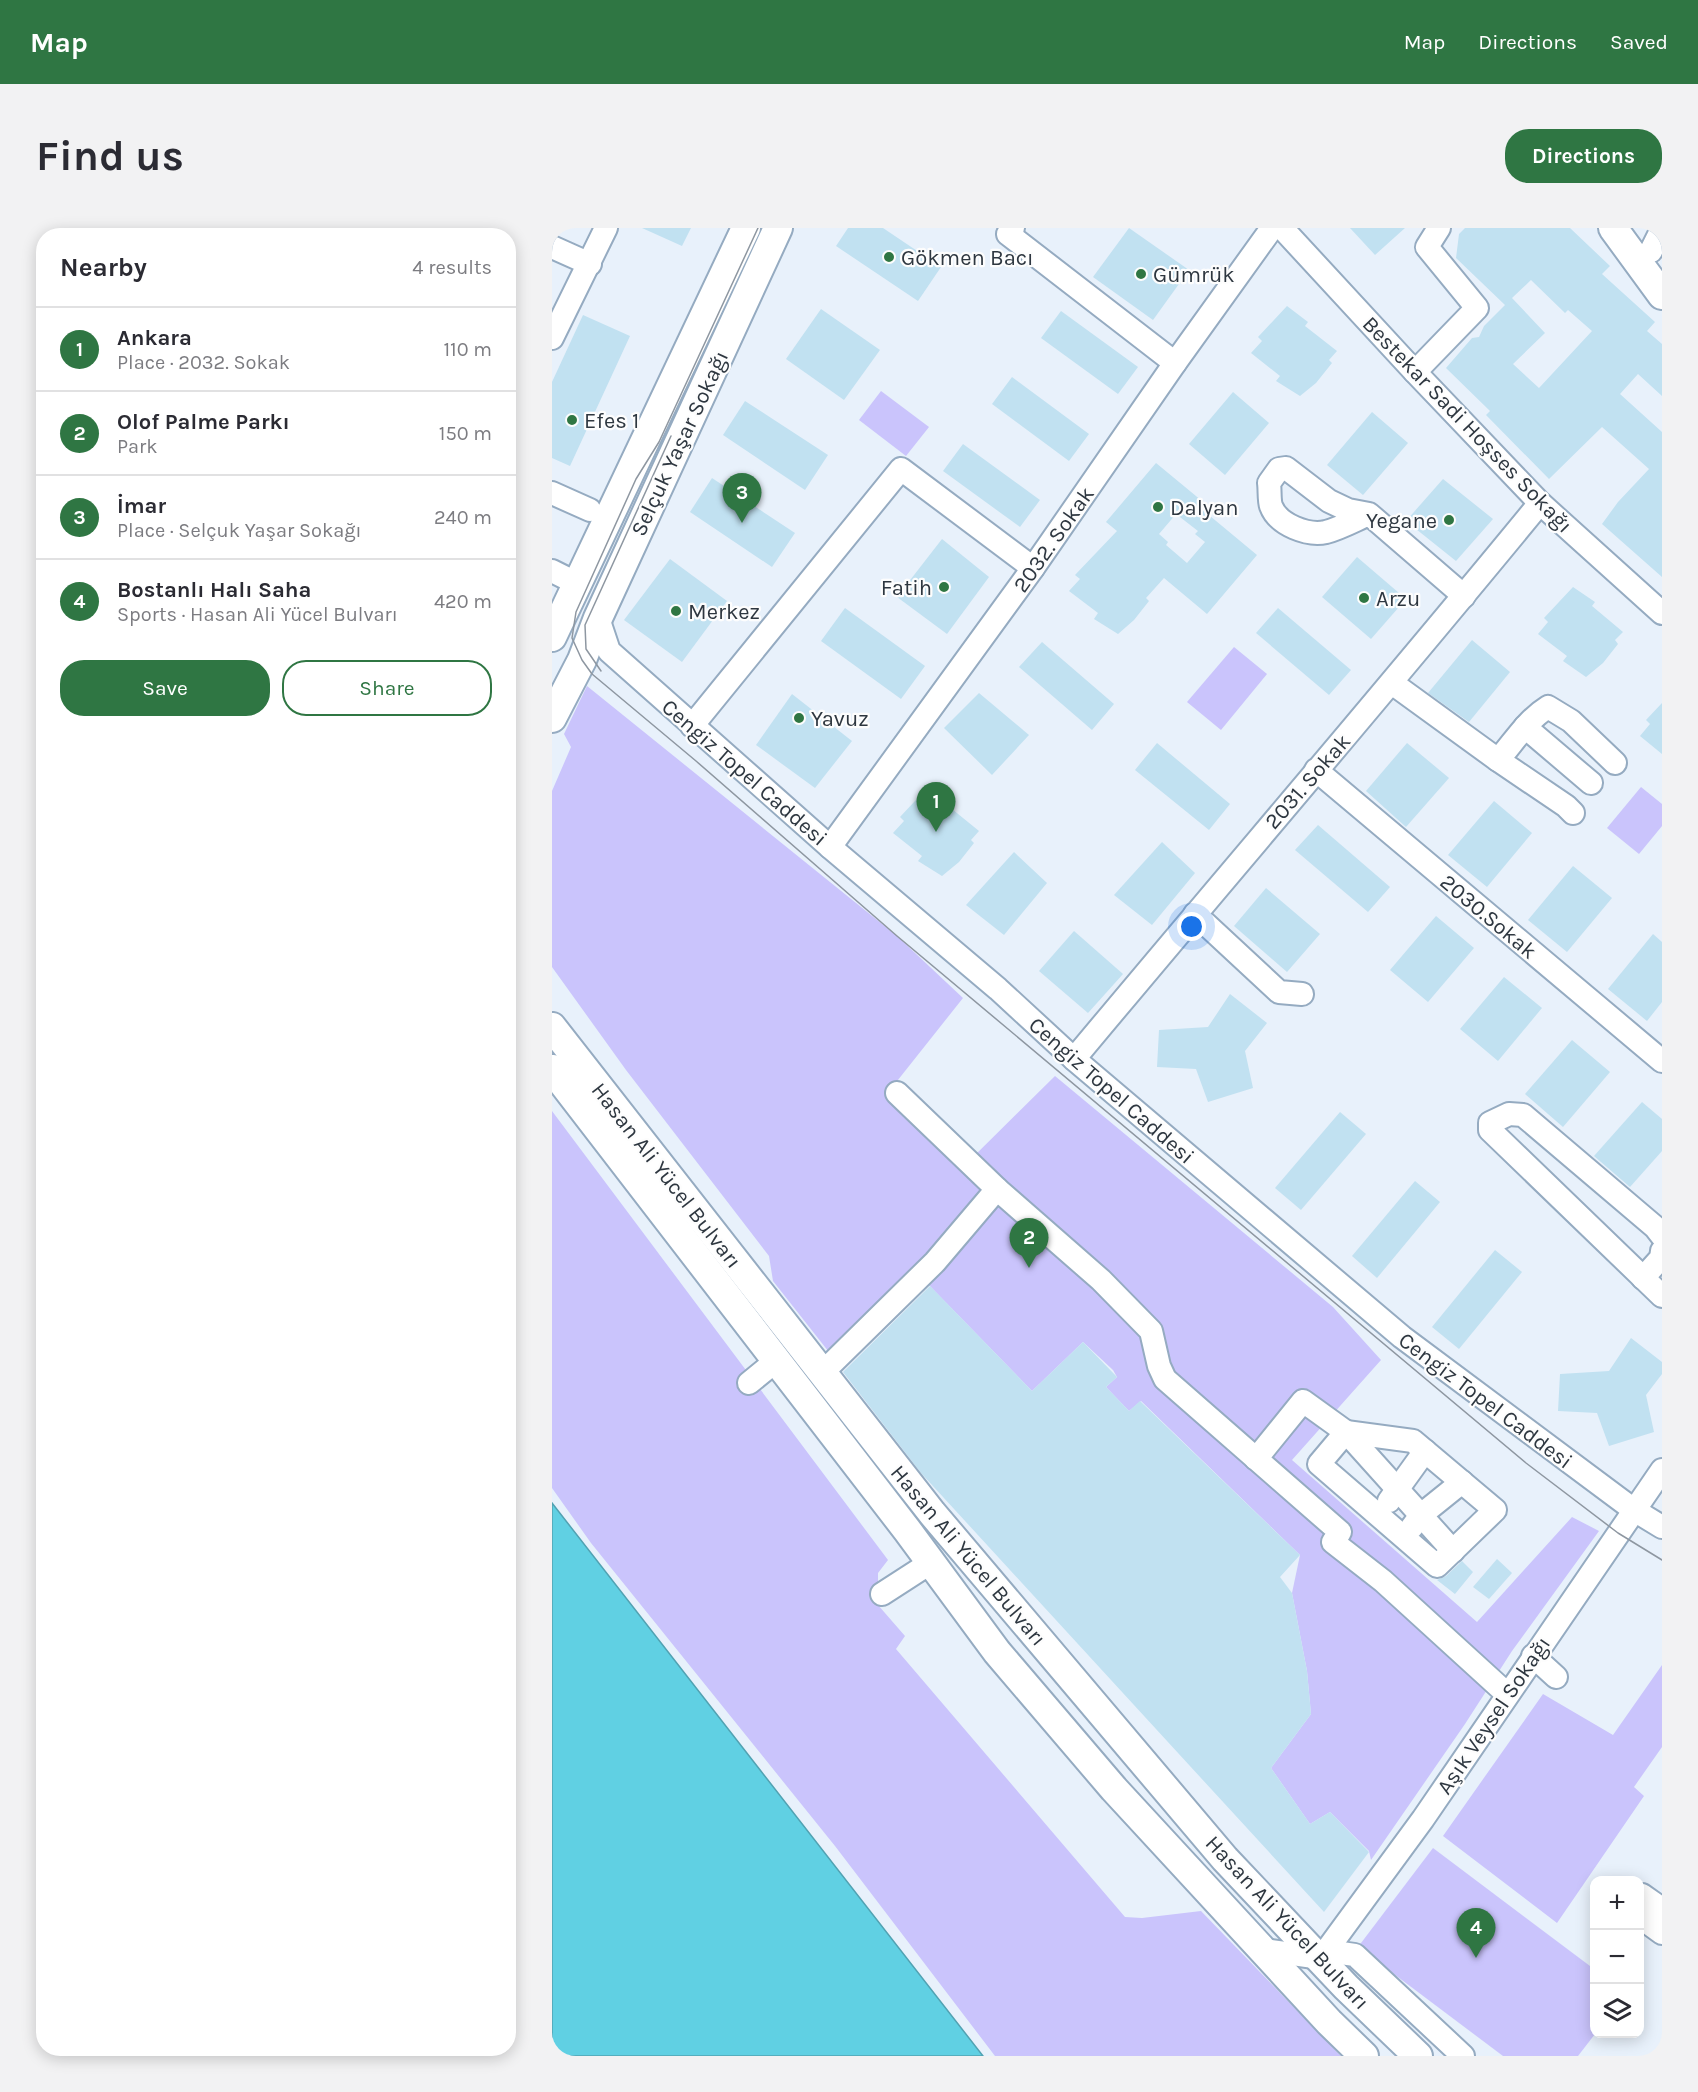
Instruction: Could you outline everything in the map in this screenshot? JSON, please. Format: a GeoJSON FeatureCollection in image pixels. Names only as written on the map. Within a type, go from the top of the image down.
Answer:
{"type":"FeatureCollection","features":[{"type":"Feature","properties":{"kind":"main road","name":"Selçuk Yaşar Sokağı"},"geometry":{"type":"LineString","coordinates":[[552,637],[564,577],[746,228]]}},
{"type":"Feature","properties":{"kind":"main road","name":"Selçuk Yaşar Sokağı"},"geometry":{"type":"LineString","coordinates":[[552,718],[582,660],[598,618],[778,228]]}},
{"type":"Feature","properties":{"kind":"main road"},"geometry":{"type":"LineString","coordinates":[[1613,228],[1662,295]]}},
{"type":"Feature","properties":{"kind":"main road","name":"Hasan Ali Yücel Bulvarı"},"geometry":{"type":"LineString","coordinates":[[552,1027],[932,1513],[1217,1850],[1346,1987],[1418,2056]]}},
{"type":"Feature","properties":{"kind":"main road","name":"Hasan Ali Yücel Bulvarı"},"geometry":{"type":"LineString","coordinates":[[552,1069],[997,1652],[1114,1789],[1329,2022],[1364,2056]]}},
{"type":"Feature","properties":{"kind":"street"},"geometry":{"type":"LineString","coordinates":[[553,334],[606,228]]}},
{"type":"Feature","properties":{"kind":"street"},"geometry":{"type":"LineString","coordinates":[[1013,228],[1008,234],[1175,363]]}},
{"type":"Feature","properties":{"kind":"street","name":"2032. Sokak"},"geometry":{"type":"LineString","coordinates":[[830,847],[1033,568],[1272,228]]}},
{"type":"Feature","properties":{"kind":"street","name":"Bestekar Sadi Hoşses Sokağı"},"geometry":{"type":"LineString","coordinates":[[1282,228],[1540,503],[1662,613]]}},
{"type":"Feature","properties":{"kind":"street"},"geometry":{"type":"LineString","coordinates":[[1415,372],[1477,308],[1427,247],[1439,228]]}},
{"type":"Feature","properties":{"kind":"street"},"geometry":{"type":"LineString","coordinates":[[552,247],[590,264]]}},
{"type":"Feature","properties":{"kind":"street"},"geometry":{"type":"LineString","coordinates":[[692,726],[901,469],[1033,568]]}},
{"type":"Feature","properties":{"kind":"street"},"geometry":{"type":"LineString","coordinates":[[552,493],[590,510]]}},
{"type":"Feature","properties":{"kind":"street","name":"2031. Sokak"},"geometry":{"type":"LineString","coordinates":[[1074,1059],[1316,770],[1392,683],[1540,503]]}},
{"type":"Feature","properties":{"kind":"street"},"geometry":{"type":"LineString","coordinates":[[1369,514],[1464,596]]}},
{"type":"Feature","properties":{"kind":"street","name":"Cengiz Topel Caddesi"},"geometry":{"type":"LineString","coordinates":[[598,618],[609,651],[830,847],[998,989],[1074,1059],[1402,1337],[1634,1510],[1662,1527]]}},
{"type":"Feature","properties":{"kind":"street"},"geometry":{"type":"LineString","coordinates":[[1392,683],[1498,760],[1514,768],[1573,813]]}},
{"type":"Feature","properties":{"kind":"street"},"geometry":{"type":"LineString","coordinates":[[1498,760],[1538,713],[1548,707],[1571,721],[1615,763]]}},
{"type":"Feature","properties":{"kind":"street"},"geometry":{"type":"LineString","coordinates":[[1525,727],[1591,783]]}},
{"type":"Feature","properties":{"kind":"street","name":"2030.Sokak"},"geometry":{"type":"LineString","coordinates":[[1316,770],[1662,1061]]}},
{"type":"Feature","properties":{"kind":"street"},"geometry":{"type":"LineString","coordinates":[[1195,914],[1279,992],[1302,994]]}},
{"type":"Feature","properties":{"kind":"street"},"geometry":{"type":"LineString","coordinates":[[897,1093],[997,1189],[1101,1280],[1151,1331],[1159,1366],[1165,1379],[1340,1532],[1334,1542],[1383,1581],[1507,1694]]}},
{"type":"Feature","properties":{"kind":"street"},"geometry":{"type":"LineString","coordinates":[[1661,1295],[1490,1130],[1490,1123],[1509,1114],[1523,1115],[1655,1227],[1662,1236]]}},
{"type":"Feature","properties":{"kind":"street"},"geometry":{"type":"LineString","coordinates":[[822,1373],[935,1262],[997,1189]]}},
{"type":"Feature","properties":{"kind":"street"},"geometry":{"type":"LineString","coordinates":[[1643,1278],[1661,1258],[1662,1251]]}},
{"type":"Feature","properties":{"kind":"street"},"geometry":{"type":"LineString","coordinates":[[749,1383],[776,1361]]}},
{"type":"Feature","properties":{"kind":"street"},"geometry":{"type":"LineString","coordinates":[[1256,1459],[1303,1401],[1346,1432],[1453,1551]]}},
{"type":"Feature","properties":{"kind":"street"},"geometry":{"type":"LineString","coordinates":[[1346,1432],[1413,1441],[1495,1510],[1437,1566],[1319,1464],[1346,1432]]}},
{"type":"Feature","properties":{"kind":"street"},"geometry":{"type":"LineString","coordinates":[[1378,1515],[1425,1451]]}},
{"type":"Feature","properties":{"kind":"street","name":"Aşık Veysel Sokağı"},"geometry":{"type":"LineString","coordinates":[[1321,1958],[1423,1819],[1662,1470]]}},
{"type":"Feature","properties":{"kind":"street"},"geometry":{"type":"LineString","coordinates":[[1404,1537],[1421,1515],[1462,1482]]}},
{"type":"Feature","properties":{"kind":"street"},"geometry":{"type":"LineString","coordinates":[[882,1594],[930,1563]]}},
{"type":"Feature","properties":{"kind":"street"},"geometry":{"type":"LineString","coordinates":[[1533,1656],[1556,1677]]}},
{"type":"Feature","properties":{"kind":"street"},"geometry":{"type":"LineString","coordinates":[[1644,1896],[1662,1909]]}},
{"type":"Feature","properties":{"kind":"street"},"geometry":{"type":"LineString","coordinates":[[1644,1920],[1662,1933]]}},
{"type":"Feature","properties":{"kind":"street"},"geometry":{"type":"LineString","coordinates":[[1263,1950],[1321,1958],[1341,1953],[1355,1955],[1463,2056]]}},
{"type":"Feature","properties":{"kind":"shaded area"},"geometry":{"type":"Polygon","coordinates":[[[881,391],[929,427],[906,456],[859,420],[881,391]]]}},
{"type":"Feature","properties":{"kind":"shaded area"},"geometry":{"type":"Polygon","coordinates":[[[1234,647],[1267,674],[1221,730],[1187,702],[1234,647]]]}},
{"type":"Feature","properties":{"kind":"shaded area"},"geometry":{"type":"Polygon","coordinates":[[[587,686],[897,936],[963,998],[890,1090],[965,1165],[1055,1076],[1333,1307],[1381,1360],[1292,1460],[1477,1622],[1572,1517],[1599,1531],[1512,1651],[1465,1724],[1371,1860],[1369,1851],[1330,1812],[1310,1824],[1271,1768],[1311,1714],[1307,1671],[1292,1593],[1300,1555],[1141,1401],[1129,1411],[1106,1387],[1117,1377],[1113,1370],[1083,1342],[1032,1391],[923,1279],[836,1361],[773,1281],[769,1256],[626,1070],[552,967],[552,791],[571,747],[564,734],[587,686]]]}},
{"type":"Feature","properties":{"kind":"shaded area"},"geometry":{"type":"Polygon","coordinates":[[[1641,787],[1662,804],[1662,826],[1639,854],[1607,828],[1641,787]]]}},
{"type":"Feature","properties":{"kind":"shaded area"},"geometry":{"type":"Polygon","coordinates":[[[552,1111],[888,1560],[878,1573],[878,1605],[905,1636],[896,1649],[1125,1917],[1142,1918],[1201,1911],[1341,2056],[995,2056],[835,1846],[591,1543],[552,1488],[552,1111]]]}},
{"type":"Feature","properties":{"kind":"shaded area"},"geometry":{"type":"Polygon","coordinates":[[[1662,1665],[1662,1747],[1634,1787],[1644,1796],[1557,1923],[1443,1836],[1543,1694],[1613,1735],[1662,1665]]]}},
{"type":"Feature","properties":{"kind":"shaded area"},"geometry":{"type":"Polygon","coordinates":[[[1433,1848],[1590,1966],[1590,2038],[1592,2038],[1578,2056],[1503,2056],[1358,1947],[1433,1848]]]}},
{"type":"Feature","properties":{"kind":"water"},"geometry":{"type":"Polygon","coordinates":[[[552,1503],[983,2056],[552,2056],[552,1503]]]}},
{"type":"Feature","properties":{"kind":"building"},"geometry":{"type":"Polygon","coordinates":[[[642,228],[691,228],[682,246],[642,228]]]}},
{"type":"Feature","properties":{"kind":"building","name":"Gökmen Bacı"},"geometry":{"type":"Polygon","coordinates":[[[848,228],[883,228],[941,267],[918,301],[836,246],[848,228]]]}},
{"type":"Feature","properties":{"kind":"building","name":"Gümrük"},"geometry":{"type":"Polygon","coordinates":[[[1129,228],[1189,270],[1153,320],[1093,277],[1129,228]]]}},
{"type":"Feature","properties":{"kind":"building"},"geometry":{"type":"Polygon","coordinates":[[[1350,228],[1405,228],[1375,255],[1350,228]]]}},
{"type":"Feature","properties":{"kind":"building"},"geometry":{"type":"Polygon","coordinates":[[[1465,228],[1570,228],[1610,266],[1602,274],[1655,322],[1647,331],[1662,344],[1662,396],[1638,374],[1620,394],[1662,432],[1662,577],[1602,524],[1618,502],[1649,469],[1602,427],[1549,479],[1486,415],[1490,411],[1446,368],[1472,338],[1479,337],[1484,326],[1505,305],[1456,258],[1459,234],[1465,228]],[[1531,280],[1512,298],[1545,333],[1513,364],[1539,388],[1592,331],[1568,310],[1565,313],[1531,280]]]}},
{"type":"Feature","properties":{"kind":"building"},"geometry":{"type":"Polygon","coordinates":[[[1287,306],[1308,322],[1305,326],[1337,351],[1329,360],[1332,363],[1316,383],[1300,396],[1276,381],[1280,376],[1251,353],[1262,341],[1258,337],[1287,306]]]}},
{"type":"Feature","properties":{"kind":"building"},"geometry":{"type":"Polygon","coordinates":[[[821,309],[880,350],[844,400],[786,359],[821,309]]]}},
{"type":"Feature","properties":{"kind":"building"},"geometry":{"type":"Polygon","coordinates":[[[1061,311],[1138,367],[1118,394],[1041,338],[1061,311]]]}},
{"type":"Feature","properties":{"kind":"building","name":"Efes 1"},"geometry":{"type":"Polygon","coordinates":[[[583,315],[630,336],[570,466],[552,458],[552,382],[583,315]]]}},
{"type":"Feature","properties":{"kind":"building"},"geometry":{"type":"Polygon","coordinates":[[[1012,377],[1089,434],[1069,461],[992,404],[1012,377]]]}},
{"type":"Feature","properties":{"kind":"building"},"geometry":{"type":"Polygon","coordinates":[[[1233,392],[1269,423],[1225,475],[1189,444],[1233,392]]]}},
{"type":"Feature","properties":{"kind":"building"},"geometry":{"type":"Polygon","coordinates":[[[745,401],[828,455],[805,490],[723,435],[745,401]]]}},
{"type":"Feature","properties":{"kind":"building"},"geometry":{"type":"Polygon","coordinates":[[[1372,412],[1408,443],[1363,495],[1327,465],[1372,412]]]}},
{"type":"Feature","properties":{"kind":"building"},"geometry":{"type":"Polygon","coordinates":[[[963,444],[1040,500],[1020,527],[943,471],[963,444]]]}},
{"type":"Feature","properties":{"kind":"building"},"geometry":{"type":"Polygon","coordinates":[[[1156,463],[1202,501],[1198,506],[1257,555],[1207,614],[1164,578],[1146,598],[1149,601],[1134,620],[1118,634],[1094,619],[1098,613],[1069,591],[1080,579],[1075,575],[1117,531],[1106,522],[1156,463]],[[1176,514],[1159,534],[1168,542],[1166,545],[1187,563],[1205,542],[1195,534],[1198,531],[1176,514]]]}},
{"type":"Feature","properties":{"kind":"building"},"geometry":{"type":"Polygon","coordinates":[[[712,478],[795,533],[772,567],[690,512],[712,478]]]}},
{"type":"Feature","properties":{"kind":"building","name":"Yegane"},"geometry":{"type":"Polygon","coordinates":[[[1443,479],[1493,519],[1456,561],[1406,521],[1443,479]]]}},
{"type":"Feature","properties":{"kind":"building","name":"Fatih"},"geometry":{"type":"Polygon","coordinates":[[[942,539],[989,577],[947,634],[897,597],[942,539]]]}},
{"type":"Feature","properties":{"kind":"building","name":"Arzu"},"geometry":{"type":"Polygon","coordinates":[[[1357,557],[1406,599],[1371,639],[1322,597],[1357,557]]]}},
{"type":"Feature","properties":{"kind":"building","name":"Merkez"},"geometry":{"type":"Polygon","coordinates":[[[670,559],[727,601],[682,662],[624,620],[670,559]]]}},
{"type":"Feature","properties":{"kind":"building"},"geometry":{"type":"Polygon","coordinates":[[[1573,587],[1595,602],[1592,606],[1623,632],[1615,640],[1618,644],[1603,663],[1586,677],[1563,661],[1567,656],[1538,634],[1548,622],[1544,618],[1573,587]]]}},
{"type":"Feature","properties":{"kind":"building"},"geometry":{"type":"Polygon","coordinates":[[[845,608],[925,666],[901,699],[821,641],[845,608]]]}},
{"type":"Feature","properties":{"kind":"building"},"geometry":{"type":"Polygon","coordinates":[[[1278,608],[1351,670],[1329,695],[1256,633],[1278,608]]]}},
{"type":"Feature","properties":{"kind":"building"},"geometry":{"type":"Polygon","coordinates":[[[1472,640],[1510,672],[1469,722],[1428,693],[1472,640]]]}},
{"type":"Feature","properties":{"kind":"building"},"geometry":{"type":"Polygon","coordinates":[[[1042,642],[1114,704],[1092,730],[1019,667],[1042,642]]]}},
{"type":"Feature","properties":{"kind":"building"},"geometry":{"type":"Polygon","coordinates":[[[979,693],[1029,735],[992,775],[944,728],[979,693]]]}},
{"type":"Feature","properties":{"kind":"building","name":"Yavuz"},"geometry":{"type":"Polygon","coordinates":[[[792,694],[852,741],[815,788],[756,745],[792,694]]]}},
{"type":"Feature","properties":{"kind":"building"},"geometry":{"type":"Polygon","coordinates":[[[1662,703],[1662,754],[1640,736],[1650,724],[1646,720],[1662,703]]]}},
{"type":"Feature","properties":{"kind":"building"},"geometry":{"type":"Polygon","coordinates":[[[1157,743],[1230,804],[1209,830],[1135,770],[1157,743]]]}},
{"type":"Feature","properties":{"kind":"building"},"geometry":{"type":"Polygon","coordinates":[[[1407,743],[1449,778],[1406,827],[1366,791],[1407,743]]]}},
{"type":"Feature","properties":{"kind":"building"},"geometry":{"type":"Polygon","coordinates":[[[929,786],[950,802],[947,805],[979,831],[971,840],[974,843],[959,862],[942,876],[918,861],[922,856],[893,833],[904,821],[900,817],[929,786]]]}},
{"type":"Feature","properties":{"kind":"building"},"geometry":{"type":"Polygon","coordinates":[[[1494,801],[1532,833],[1487,887],[1448,855],[1494,801]]]}},
{"type":"Feature","properties":{"kind":"building"},"geometry":{"type":"Polygon","coordinates":[[[1318,825],[1390,887],[1368,912],[1295,850],[1318,825]]]}},
{"type":"Feature","properties":{"kind":"building"},"geometry":{"type":"Polygon","coordinates":[[[1162,842],[1195,873],[1152,925],[1114,895],[1162,842]]]}},
{"type":"Feature","properties":{"kind":"building"},"geometry":{"type":"Polygon","coordinates":[[[1014,852],[1047,883],[1004,935],[966,905],[1014,852]]]}},
{"type":"Feature","properties":{"kind":"building"},"geometry":{"type":"Polygon","coordinates":[[[1573,866],[1612,898],[1567,952],[1528,920],[1573,866]]]}},
{"type":"Feature","properties":{"kind":"building"},"geometry":{"type":"Polygon","coordinates":[[[1266,888],[1320,934],[1287,972],[1234,926],[1266,888]]]}},
{"type":"Feature","properties":{"kind":"building"},"geometry":{"type":"Polygon","coordinates":[[[1436,916],[1474,948],[1428,1002],[1390,970],[1436,916]]]}},
{"type":"Feature","properties":{"kind":"building"},"geometry":{"type":"Polygon","coordinates":[[[1074,931],[1123,974],[1088,1013],[1039,971],[1074,931]]]}},
{"type":"Feature","properties":{"kind":"building"},"geometry":{"type":"Polygon","coordinates":[[[1653,934],[1662,942],[1662,1002],[1647,1021],[1608,989],[1653,934]]]}},
{"type":"Feature","properties":{"kind":"building"},"geometry":{"type":"Polygon","coordinates":[[[1504,977],[1542,1008],[1498,1061],[1460,1029],[1504,977]]]}},
{"type":"Feature","properties":{"kind":"building"},"geometry":{"type":"Polygon","coordinates":[[[1230,994],[1267,1023],[1245,1051],[1253,1088],[1208,1102],[1196,1069],[1157,1067],[1159,1030],[1208,1027],[1230,994]]]}},
{"type":"Feature","properties":{"kind":"building"},"geometry":{"type":"Polygon","coordinates":[[[1572,1040],[1610,1072],[1563,1127],[1525,1094],[1572,1040]]]}},
{"type":"Feature","properties":{"kind":"building"},"geometry":{"type":"Polygon","coordinates":[[[1642,1102],[1662,1119],[1662,1151],[1630,1187],[1594,1156],[1642,1102]]]}},
{"type":"Feature","properties":{"kind":"building"},"geometry":{"type":"Polygon","coordinates":[[[1340,1112],[1366,1134],[1301,1210],[1275,1188],[1340,1112]]]}},
{"type":"Feature","properties":{"kind":"building"},"geometry":{"type":"Polygon","coordinates":[[[1415,1181],[1440,1202],[1377,1278],[1352,1256],[1415,1181]]]}},
{"type":"Feature","properties":{"kind":"building"},"geometry":{"type":"Polygon","coordinates":[[[1495,1250],[1522,1272],[1459,1349],[1432,1327],[1495,1250]]]}},
{"type":"Feature","properties":{"kind":"building"},"geometry":{"type":"Polygon","coordinates":[[[930,1286],[1032,1391],[1083,1342],[1117,1377],[1106,1387],[1129,1411],[1140,1401],[1300,1555],[1280,1577],[1292,1593],[1307,1671],[1311,1714],[1271,1768],[1310,1824],[1330,1812],[1369,1852],[1324,1912],[921,1473],[843,1372],[930,1286]]]}},
{"type":"Feature","properties":{"kind":"building"},"geometry":{"type":"Polygon","coordinates":[[[1631,1338],[1662,1362],[1662,1374],[1646,1395],[1654,1432],[1609,1446],[1597,1413],[1558,1411],[1560,1374],[1609,1371],[1631,1338]]]}},
{"type":"Feature","properties":{"kind":"building"},"geometry":{"type":"Polygon","coordinates":[[[1497,1559],[1512,1573],[1489,1599],[1473,1587],[1497,1559]]]}},
{"type":"Feature","properties":{"kind":"building"},"geometry":{"type":"Polygon","coordinates":[[[1462,1561],[1473,1572],[1455,1594],[1437,1580],[1446,1576],[1462,1561]]]}},
{"type":"Feature","properties":{"kind":"tram line"},"geometry":{"type":"LineString","coordinates":[[758,228],[659,442],[636,479],[576,612],[572,638],[582,660],[592,674],[897,936],[1526,1463],[1618,1533],[1662,1560]]}},
{"type":"Feature","properties":{"kind":"tram line"},"geometry":{"type":"LineString","coordinates":[[601,671],[586,649],[585,625],[671,436]]}},
{"type":"Feature","properties":{"kind":"place","name":"Gökmen Bacı"},"geometry":{"type":"Point","coordinates":[889,257]}},
{"type":"Feature","properties":{"kind":"place","name":"Gümrük"},"geometry":{"type":"Point","coordinates":[1141,274]}},
{"type":"Feature","properties":{"kind":"place","name":"Efes 1"},"geometry":{"type":"Point","coordinates":[572,420]}},
{"type":"Feature","properties":{"kind":"place","name":"Dalyan"},"geometry":{"type":"Point","coordinates":[1158,507]}},
{"type":"Feature","properties":{"kind":"place","name":"Yegane"},"geometry":{"type":"Point","coordinates":[1449,520]}},
{"type":"Feature","properties":{"kind":"place","name":"İmar"},"geometry":{"type":"Point","coordinates":[742,523]}},
{"type":"Feature","properties":{"kind":"place","name":"Fatih"},"geometry":{"type":"Point","coordinates":[944,587]}},
{"type":"Feature","properties":{"kind":"place","name":"Arzu"},"geometry":{"type":"Point","coordinates":[1364,598]}},
{"type":"Feature","properties":{"kind":"place","name":"Merkez"},"geometry":{"type":"Point","coordinates":[676,611]}},
{"type":"Feature","properties":{"kind":"place","name":"Yavuz"},"geometry":{"type":"Point","coordinates":[799,718]}},
{"type":"Feature","properties":{"kind":"place","name":"Ankara"},"geometry":{"type":"Point","coordinates":[936,832]}},
{"type":"Feature","properties":{"kind":"place","name":"Olof Palme Parkı"},"geometry":{"type":"Point","coordinates":[1029,1268]}},
{"type":"Feature","properties":{"kind":"place","name":"Bostanlı Halı Saha"},"geometry":{"type":"Point","coordinates":[1476,1958]}}]}
